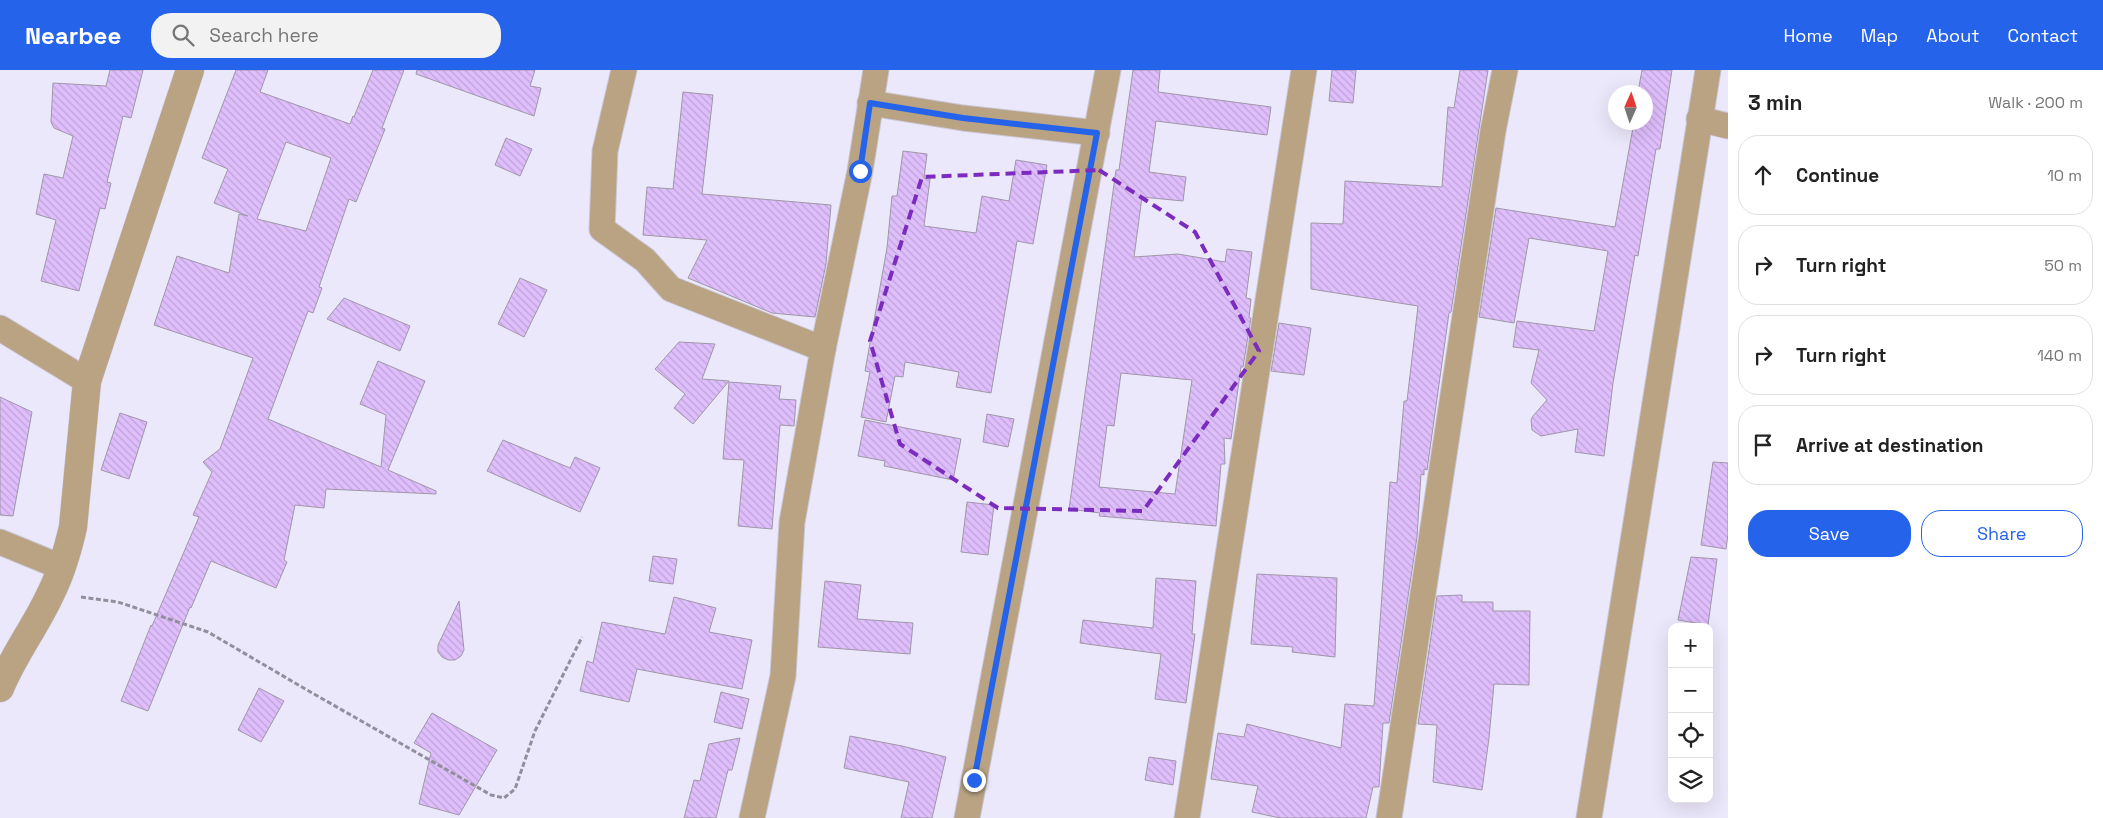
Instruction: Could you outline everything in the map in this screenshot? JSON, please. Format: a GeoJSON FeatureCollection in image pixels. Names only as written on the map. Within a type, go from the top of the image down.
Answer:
{"type":"FeatureCollection","features":[{"type":"Feature","properties":{"kind":"street"},"geometry":{"type":"LineString","coordinates":[[0,688],[10,663],[51,593],[61,567],[73,527],[87,381],[190,70]]}},
{"type":"Feature","properties":{"kind":"street"},"geometry":{"type":"LineString","coordinates":[[624,70],[605,151],[602,229],[645,260],[672,289],[823,349]]}},
{"type":"Feature","properties":{"kind":"street"},"geometry":{"type":"LineString","coordinates":[[752,818],[783,676],[792,522],[823,349],[860,171],[876,70]]}},
{"type":"Feature","properties":{"kind":"street"},"geometry":{"type":"LineString","coordinates":[[967,818],[1108,70]]}},
{"type":"Feature","properties":{"kind":"street"},"geometry":{"type":"LineString","coordinates":[[1187,818],[1304,70]]}},
{"type":"Feature","properties":{"kind":"street"},"geometry":{"type":"LineString","coordinates":[[1389,818],[1483,198],[1505,70]]}},
{"type":"Feature","properties":{"kind":"street"},"geometry":{"type":"LineString","coordinates":[[1589,818],[1708,70]]}},
{"type":"Feature","properties":{"kind":"street"},"geometry":{"type":"LineString","coordinates":[[870,103],[963,118],[1097,133]]}},
{"type":"Feature","properties":{"kind":"street"},"geometry":{"type":"LineString","coordinates":[[1699,119],[1728,126]]}},
{"type":"Feature","properties":{"kind":"street"},"geometry":{"type":"LineString","coordinates":[[0,328],[87,381]]}},
{"type":"Feature","properties":{"kind":"street"},"geometry":{"type":"LineString","coordinates":[[0,542],[61,567]]}},
{"type":"Feature","properties":{"kind":"path"},"geometry":{"type":"LineString","coordinates":[[51,593],[118,602],[208,632],[491,794],[504,798],[515,789],[535,731],[582,638]]}},
{"type":"Feature","properties":{"kind":"highlighted area"},"geometry":{"type":"Polygon","coordinates":[[[1099,170],[1195,232],[1259,351],[1143,511],[998,508],[900,444],[870,341],[922,177],[1099,170]]]}},
{"type":"Feature","properties":{"kind":"building"},"geometry":{"type":"Polygon","coordinates":[[[110,70],[143,70],[131,118],[123,116],[107,182],[111,183],[105,209],[100,208],[79,291],[41,281],[56,220],[36,214],[44,174],[63,178],[73,136],[54,128],[51,122],[53,83],[106,86],[110,70]]]}},
{"type":"Feature","properties":{"kind":"building"},"geometry":{"type":"Polygon","coordinates":[[[236,70],[268,70],[260,92],[350,124],[373,70],[404,70],[382,128],[385,129],[356,202],[349,199],[319,287],[322,288],[313,313],[308,311],[268,419],[381,467],[386,415],[360,404],[378,361],[425,381],[388,470],[436,491],[436,494],[326,489],[324,508],[295,505],[284,560],[287,562],[276,588],[211,561],[190,607],[148,711],[121,701],[151,625],[199,517],[193,515],[212,472],[203,462],[220,449],[253,358],[154,325],[177,256],[229,273],[239,214],[248,216],[214,203],[228,169],[202,158],[236,70]],[[286,142],[257,219],[306,231],[331,158],[286,142]]]}},
{"type":"Feature","properties":{"kind":"building"},"geometry":{"type":"Polygon","coordinates":[[[417,70],[535,70],[530,86],[541,88],[534,116],[416,74],[417,70]]]}},
{"type":"Feature","properties":{"kind":"building"},"geometry":{"type":"Polygon","coordinates":[[[1133,70],[1160,70],[1158,92],[1271,107],[1267,135],[1156,121],[1149,172],[1186,177],[1183,201],[1142,197],[1134,257],[1178,254],[1225,262],[1227,249],[1252,252],[1246,298],[1251,299],[1249,318],[1251,318],[1243,367],[1241,367],[1231,439],[1224,438],[1225,464],[1221,464],[1216,526],[1099,516],[1100,513],[1069,509],[1116,170],[1119,170],[1133,70]],[[1121,373],[1114,426],[1107,425],[1099,487],[1175,494],[1192,380],[1121,373]]]}},
{"type":"Feature","properties":{"kind":"building"},"geometry":{"type":"Polygon","coordinates":[[[1332,70],[1356,70],[1353,103],[1329,101],[1332,70]]]}},
{"type":"Feature","properties":{"kind":"building"},"geometry":{"type":"Polygon","coordinates":[[[1460,70],[1488,70],[1451,312],[1449,313],[1427,470],[1424,469],[1424,475],[1421,474],[1417,537],[1389,723],[1383,723],[1379,787],[1373,787],[1366,818],[1280,818],[1252,812],[1258,786],[1211,779],[1218,733],[1244,737],[1247,724],[1341,748],[1345,704],[1374,706],[1390,482],[1397,483],[1404,401],[1407,401],[1418,306],[1311,289],[1311,223],[1343,224],[1345,181],[1442,187],[1448,107],[1454,108],[1460,70]]]}},
{"type":"Feature","properties":{"kind":"building"},"geometry":{"type":"Polygon","coordinates":[[[1642,70],[1672,70],[1660,149],[1656,149],[1638,256],[1635,255],[1613,383],[1604,456],[1575,452],[1578,429],[1541,436],[1532,430],[1531,420],[1533,416],[1547,400],[1531,383],[1539,350],[1513,347],[1517,321],[1594,331],[1608,251],[1529,238],[1514,323],[1479,317],[1496,208],[1615,227],[1633,130],[1653,130],[1653,85],[1639,85],[1642,70]]]}},
{"type":"Feature","properties":{"kind":"building"},"geometry":{"type":"Polygon","coordinates":[[[683,92],[713,95],[702,194],[831,205],[826,264],[815,317],[772,313],[688,278],[707,240],[643,235],[647,187],[673,189],[683,92]]]}},
{"type":"Feature","properties":{"kind":"building"},"geometry":{"type":"Polygon","coordinates":[[[506,138],[532,149],[520,176],[495,165],[506,138]]]}},
{"type":"Feature","properties":{"kind":"building"},"geometry":{"type":"Polygon","coordinates":[[[903,151],[927,154],[924,178],[930,179],[924,226],[976,233],[982,196],[1009,201],[1016,160],[1047,165],[1033,244],[1017,241],[991,393],[956,387],[959,372],[905,362],[903,377],[895,376],[886,422],[861,417],[870,372],[865,371],[887,248],[892,196],[897,196],[903,151]]]}},
{"type":"Feature","properties":{"kind":"building"},"geometry":{"type":"Polygon","coordinates":[[[520,278],[547,290],[524,337],[498,324],[520,278]]]}},
{"type":"Feature","properties":{"kind":"building"},"geometry":{"type":"Polygon","coordinates":[[[344,298],[410,326],[400,351],[327,319],[344,298]]]}},
{"type":"Feature","properties":{"kind":"building"},"geometry":{"type":"Polygon","coordinates":[[[1279,323],[1311,328],[1304,375],[1271,371],[1279,323]]]}},
{"type":"Feature","properties":{"kind":"building"},"geometry":{"type":"Polygon","coordinates":[[[679,342],[715,344],[702,379],[729,381],[693,424],[674,408],[685,394],[655,369],[679,342]]]}},
{"type":"Feature","properties":{"kind":"building"},"geometry":{"type":"Polygon","coordinates":[[[729,382],[781,386],[779,399],[796,400],[794,426],[780,425],[772,529],[738,526],[744,460],[723,459],[729,382]]]}},
{"type":"Feature","properties":{"kind":"building"},"geometry":{"type":"Polygon","coordinates":[[[0,397],[32,412],[13,516],[0,515],[0,397]]]}},
{"type":"Feature","properties":{"kind":"building"},"geometry":{"type":"Polygon","coordinates":[[[120,413],[147,422],[129,479],[101,470],[120,413]]]}},
{"type":"Feature","properties":{"kind":"building"},"geometry":{"type":"Polygon","coordinates":[[[987,414],[1014,419],[1008,447],[983,442],[987,414]]]}},
{"type":"Feature","properties":{"kind":"building"},"geometry":{"type":"Polygon","coordinates":[[[865,420],[961,439],[953,480],[884,466],[885,461],[858,456],[865,420]]]}},
{"type":"Feature","properties":{"kind":"building"},"geometry":{"type":"Polygon","coordinates":[[[503,440],[570,468],[575,457],[600,468],[580,512],[487,471],[503,440]]]}},
{"type":"Feature","properties":{"kind":"building"},"geometry":{"type":"Polygon","coordinates":[[[1713,462],[1728,463],[1728,534],[1726,549],[1701,545],[1713,462]]]}},
{"type":"Feature","properties":{"kind":"building"},"geometry":{"type":"Polygon","coordinates":[[[967,502],[994,505],[988,555],[961,552],[967,502]]]}},
{"type":"Feature","properties":{"kind":"building"},"geometry":{"type":"Polygon","coordinates":[[[653,556],[677,559],[673,584],[649,581],[653,556]]]}},
{"type":"Feature","properties":{"kind":"building"},"geometry":{"type":"Polygon","coordinates":[[[1691,557],[1717,559],[1708,623],[1678,620],[1691,557]]]}},
{"type":"Feature","properties":{"kind":"building"},"geometry":{"type":"Polygon","coordinates":[[[1257,574],[1337,578],[1335,657],[1292,652],[1293,647],[1251,644],[1257,574]]]}},
{"type":"Feature","properties":{"kind":"building"},"geometry":{"type":"Polygon","coordinates":[[[1156,578],[1196,581],[1192,634],[1195,634],[1186,703],[1155,699],[1161,654],[1080,643],[1083,620],[1153,628],[1156,578]]]}},
{"type":"Feature","properties":{"kind":"building"},"geometry":{"type":"Polygon","coordinates":[[[825,581],[861,585],[857,619],[913,623],[910,654],[818,647],[825,581]]]}},
{"type":"Feature","properties":{"kind":"building"},"geometry":{"type":"Polygon","coordinates":[[[1462,595],[1462,602],[1493,602],[1493,611],[1530,611],[1529,685],[1494,684],[1482,790],[1433,782],[1437,725],[1418,724],[1437,596],[1462,595]]]}},
{"type":"Feature","properties":{"kind":"building"},"geometry":{"type":"Polygon","coordinates":[[[674,597],[716,608],[709,632],[752,640],[742,689],[637,669],[629,702],[580,691],[587,661],[593,663],[602,622],[665,634],[674,597]]]}},
{"type":"Feature","properties":{"kind":"building"},"geometry":{"type":"Polygon","coordinates":[[[459,601],[464,650],[461,656],[455,660],[448,660],[438,652],[438,645],[459,601]]]}},
{"type":"Feature","properties":{"kind":"building"},"geometry":{"type":"Polygon","coordinates":[[[259,688],[284,701],[261,742],[238,730],[259,688]]]}},
{"type":"Feature","properties":{"kind":"building"},"geometry":{"type":"Polygon","coordinates":[[[721,692],[749,699],[742,729],[714,722],[721,692]]]}},
{"type":"Feature","properties":{"kind":"building"},"geometry":{"type":"Polygon","coordinates":[[[432,713],[497,750],[459,815],[419,804],[431,753],[414,743],[432,713]]]}},
{"type":"Feature","properties":{"kind":"building"},"geometry":{"type":"Polygon","coordinates":[[[850,736],[946,757],[932,818],[901,818],[909,782],[844,768],[850,736]]]}},
{"type":"Feature","properties":{"kind":"building"},"geometry":{"type":"Polygon","coordinates":[[[740,738],[732,770],[728,770],[716,818],[684,818],[694,780],[700,781],[709,744],[740,738]]]}},
{"type":"Feature","properties":{"kind":"building"},"geometry":{"type":"Polygon","coordinates":[[[1149,757],[1176,761],[1173,785],[1145,780],[1149,757]]]}},
{"type":"Feature","properties":{"kind":"route"},"geometry":{"type":"LineString","coordinates":[[860,171],[870,103],[963,118],[1097,133],[974,780]]}}]}
